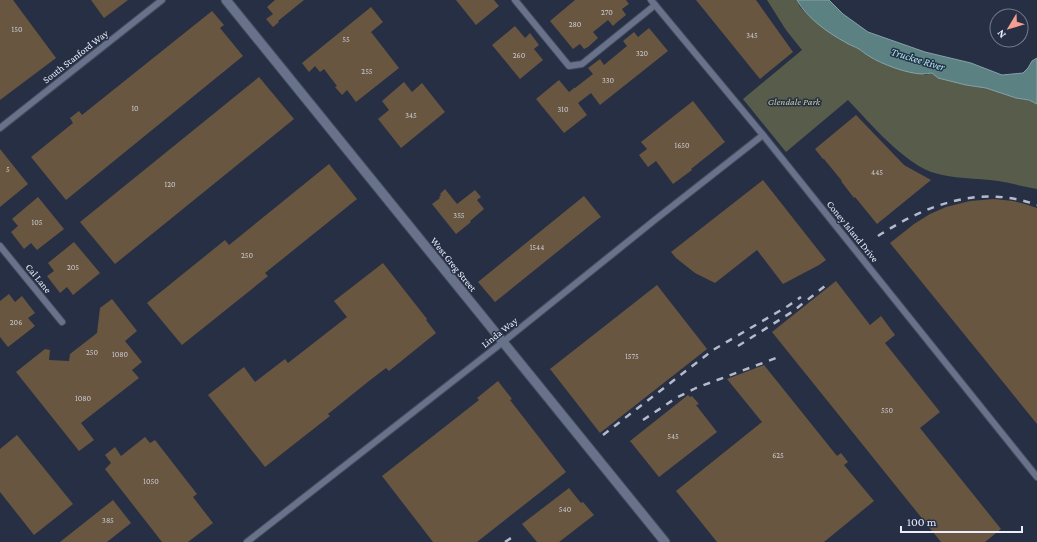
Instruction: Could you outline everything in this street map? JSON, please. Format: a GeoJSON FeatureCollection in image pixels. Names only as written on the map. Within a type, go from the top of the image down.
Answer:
{"type":"FeatureCollection","features":[{"type":"Feature","properties":{"kind":"main road","name":"West Greg Street"},"geometry":{"type":"LineString","coordinates":[[226,0],[665,542]]}},
{"type":"Feature","properties":{"kind":"street","name":"South Stanford Way"},"geometry":{"type":"LineString","coordinates":[[0,128],[162,0]]}},
{"type":"Feature","properties":{"kind":"street"},"geometry":{"type":"LineString","coordinates":[[515,0],[569,66],[582,64],[653,2]]}},
{"type":"Feature","properties":{"kind":"street","name":"Coney Island Drive"},"geometry":{"type":"LineString","coordinates":[[653,2],[763,135],[1037,477]]}},
{"type":"Feature","properties":{"kind":"street","name":"Linda Way"},"geometry":{"type":"LineString","coordinates":[[246,542],[503,342],[763,135]]}},
{"type":"Feature","properties":{"kind":"street","name":"Cal Lane"},"geometry":{"type":"LineString","coordinates":[[0,246],[62,322]]}},
{"type":"Feature","properties":{"kind":"green space","name":"Glendale Park"},"geometry":{"type":"Polygon","coordinates":[[[767,0],[797,0],[800,7],[825,29],[869,56],[925,75],[932,73],[966,85],[986,88],[1016,98],[1029,100],[1037,104],[1037,189],[998,181],[956,177],[931,172],[909,159],[898,150],[876,130],[848,100],[786,152],[743,99],[802,50],[786,30],[767,0]]]}},
{"type":"Feature","properties":{"kind":"water","name":"Truckee River"},"geometry":{"type":"Polygon","coordinates":[[[797,0],[829,0],[843,14],[868,32],[925,52],[971,63],[1002,75],[1023,73],[1032,61],[1037,58],[1037,104],[1029,100],[1016,98],[986,88],[938,78],[932,73],[917,74],[880,62],[825,29],[806,12],[797,0]]]}},
{"type":"Feature","properties":{"kind":"building"},"geometry":{"type":"Polygon","coordinates":[[[0,0],[13,0],[56,58],[0,100],[0,0]]]}},
{"type":"Feature","properties":{"kind":"building"},"geometry":{"type":"Polygon","coordinates":[[[91,0],[128,0],[104,18],[91,0]]]}},
{"type":"Feature","properties":{"kind":"building"},"geometry":{"type":"Polygon","coordinates":[[[275,0],[304,0],[278,21],[279,22],[273,27],[266,19],[273,14],[267,7],[275,0]]]}},
{"type":"Feature","properties":{"kind":"building"},"geometry":{"type":"Polygon","coordinates":[[[456,0],[494,0],[499,6],[476,25],[456,0]]]}},
{"type":"Feature","properties":{"kind":"building"},"geometry":{"type":"Polygon","coordinates":[[[575,0],[626,0],[629,4],[622,9],[626,15],[613,26],[608,20],[593,32],[598,38],[588,47],[584,49],[580,44],[573,49],[550,21],[575,0]]]}},
{"type":"Feature","properties":{"kind":"building"},"geometry":{"type":"Polygon","coordinates":[[[696,0],[756,0],[793,52],[760,79],[696,0]]]}},
{"type":"Feature","properties":{"kind":"building"},"geometry":{"type":"Polygon","coordinates":[[[371,7],[383,22],[371,32],[399,68],[356,102],[347,90],[342,95],[335,87],[337,86],[324,69],[320,72],[315,66],[309,72],[302,63],[371,7]]]}},
{"type":"Feature","properties":{"kind":"building"},"geometry":{"type":"Polygon","coordinates":[[[212,11],[224,25],[220,28],[243,56],[66,200],[31,157],[73,123],[70,118],[79,111],[82,115],[212,11]]]}},
{"type":"Feature","properties":{"kind":"building"},"geometry":{"type":"Polygon","coordinates":[[[515,26],[525,38],[530,33],[539,45],[534,49],[543,60],[520,79],[492,45],[515,26]]]}},
{"type":"Feature","properties":{"kind":"building"},"geometry":{"type":"Polygon","coordinates":[[[649,28],[668,51],[600,105],[591,93],[578,103],[587,115],[564,133],[536,99],[559,80],[569,92],[593,74],[588,68],[600,59],[604,65],[627,46],[623,41],[634,32],[638,37],[649,28]]]}},
{"type":"Feature","properties":{"kind":"building"},"geometry":{"type":"Polygon","coordinates":[[[259,77],[294,119],[115,264],[80,222],[259,77]]]}},
{"type":"Feature","properties":{"kind":"building"},"geometry":{"type":"Polygon","coordinates":[[[404,82],[412,92],[422,83],[445,112],[401,148],[378,119],[389,110],[382,101],[404,82]]]}},
{"type":"Feature","properties":{"kind":"building"},"geometry":{"type":"Polygon","coordinates":[[[693,101],[725,142],[673,184],[656,161],[648,167],[639,155],[647,149],[641,142],[693,101]]]}},
{"type":"Feature","properties":{"kind":"building"},"geometry":{"type":"Polygon","coordinates":[[[856,115],[904,165],[931,180],[877,224],[815,149],[856,115]]]}},
{"type":"Feature","properties":{"kind":"building"},"geometry":{"type":"Polygon","coordinates":[[[0,149],[28,184],[0,207],[0,149]]]}},
{"type":"Feature","properties":{"kind":"building"},"geometry":{"type":"Polygon","coordinates":[[[329,164],[357,199],[265,273],[268,276],[182,345],[147,303],[225,240],[229,245],[329,164]]]}},
{"type":"Feature","properties":{"kind":"building"},"geometry":{"type":"Polygon","coordinates":[[[763,180],[826,260],[783,284],[757,250],[715,283],[695,273],[676,258],[671,252],[763,180]]]}},
{"type":"Feature","properties":{"kind":"building"},"geometry":{"type":"Polygon","coordinates":[[[445,189],[457,204],[475,190],[481,197],[477,200],[484,209],[456,234],[432,204],[440,198],[440,194],[445,189]]]}},
{"type":"Feature","properties":{"kind":"building"},"geometry":{"type":"Polygon","coordinates":[[[584,196],[601,217],[495,302],[478,282],[584,196]]]}},
{"type":"Feature","properties":{"kind":"building"},"geometry":{"type":"Polygon","coordinates":[[[38,197],[64,229],[37,250],[31,243],[24,249],[11,232],[18,226],[12,219],[38,197]]]}},
{"type":"Feature","properties":{"kind":"building"},"geometry":{"type":"Polygon","coordinates":[[[994,199],[1013,201],[1037,208],[1037,424],[890,243],[914,224],[930,214],[946,207],[970,201],[994,199]]]}},
{"type":"Feature","properties":{"kind":"building"},"geometry":{"type":"Polygon","coordinates":[[[74,242],[100,273],[73,295],[67,287],[60,293],[47,276],[54,271],[48,263],[74,242]]]}},
{"type":"Feature","properties":{"kind":"building"},"geometry":{"type":"Polygon","coordinates":[[[383,263],[427,319],[426,320],[436,333],[389,371],[386,368],[369,381],[328,414],[330,416],[265,467],[208,395],[244,367],[255,382],[285,359],[288,363],[347,317],[334,301],[383,263]]]}},
{"type":"Feature","properties":{"kind":"building"},"geometry":{"type":"Polygon","coordinates":[[[836,281],[870,325],[881,316],[895,335],[885,343],[940,412],[920,428],[1001,529],[985,542],[941,542],[772,332],[836,281]]]}},
{"type":"Feature","properties":{"kind":"building"},"geometry":{"type":"Polygon","coordinates":[[[657,285],[707,349],[600,433],[550,369],[657,285]]]}},
{"type":"Feature","properties":{"kind":"building"},"geometry":{"type":"Polygon","coordinates":[[[9,294],[15,302],[22,296],[35,313],[28,318],[35,326],[8,347],[0,337],[0,301],[9,294]]]}},
{"type":"Feature","properties":{"kind":"building"},"geometry":{"type":"Polygon","coordinates":[[[112,299],[137,331],[125,341],[142,362],[132,370],[139,378],[81,423],[94,440],[79,451],[16,372],[45,349],[50,350],[49,360],[69,361],[70,354],[97,333],[100,308],[112,299]]]}},
{"type":"Feature","properties":{"kind":"building"},"geometry":{"type":"Polygon","coordinates":[[[764,365],[837,456],[841,453],[848,462],[844,465],[874,501],[824,542],[717,542],[676,491],[762,422],[727,379],[764,365]]]}},
{"type":"Feature","properties":{"kind":"building"},"geometry":{"type":"Polygon","coordinates":[[[498,381],[512,399],[510,400],[566,472],[477,542],[433,542],[382,476],[479,400],[477,398],[498,381]]]}},
{"type":"Feature","properties":{"kind":"building"},"geometry":{"type":"Polygon","coordinates":[[[688,395],[690,397],[692,396],[699,404],[696,405],[717,432],[659,477],[630,441],[688,395]]]}},
{"type":"Feature","properties":{"kind":"building"},"geometry":{"type":"Polygon","coordinates":[[[17,435],[73,504],[34,535],[0,492],[0,449],[17,435]]]}},
{"type":"Feature","properties":{"kind":"building"},"geometry":{"type":"Polygon","coordinates":[[[145,437],[150,443],[155,440],[197,494],[193,497],[213,523],[188,542],[162,542],[105,469],[111,463],[105,455],[115,447],[121,456],[145,437]]]}},
{"type":"Feature","properties":{"kind":"building"},"geometry":{"type":"Polygon","coordinates":[[[569,488],[581,503],[583,502],[594,515],[559,542],[537,542],[522,524],[569,488]]]}},
{"type":"Feature","properties":{"kind":"building"},"geometry":{"type":"Polygon","coordinates":[[[113,500],[131,523],[107,542],[60,542],[113,500]]]}},
{"type":"Feature","properties":{"kind":"railway"},"geometry":{"type":"LineString","coordinates":[[878,236],[915,215],[934,207],[974,197],[1016,199],[1037,205]]}},
{"type":"Feature","properties":{"kind":"railway"},"geometry":{"type":"LineString","coordinates":[[738,346],[792,312],[825,286]]}},
{"type":"Feature","properties":{"kind":"railway"},"geometry":{"type":"LineString","coordinates":[[603,435],[713,350],[801,297]]}},
{"type":"Feature","properties":{"kind":"railway"},"geometry":{"type":"LineString","coordinates":[[643,420],[676,398],[696,388],[776,358]]}},
{"type":"Feature","properties":{"kind":"railway"},"geometry":{"type":"LineString","coordinates":[[505,542],[514,536]]}}]}
